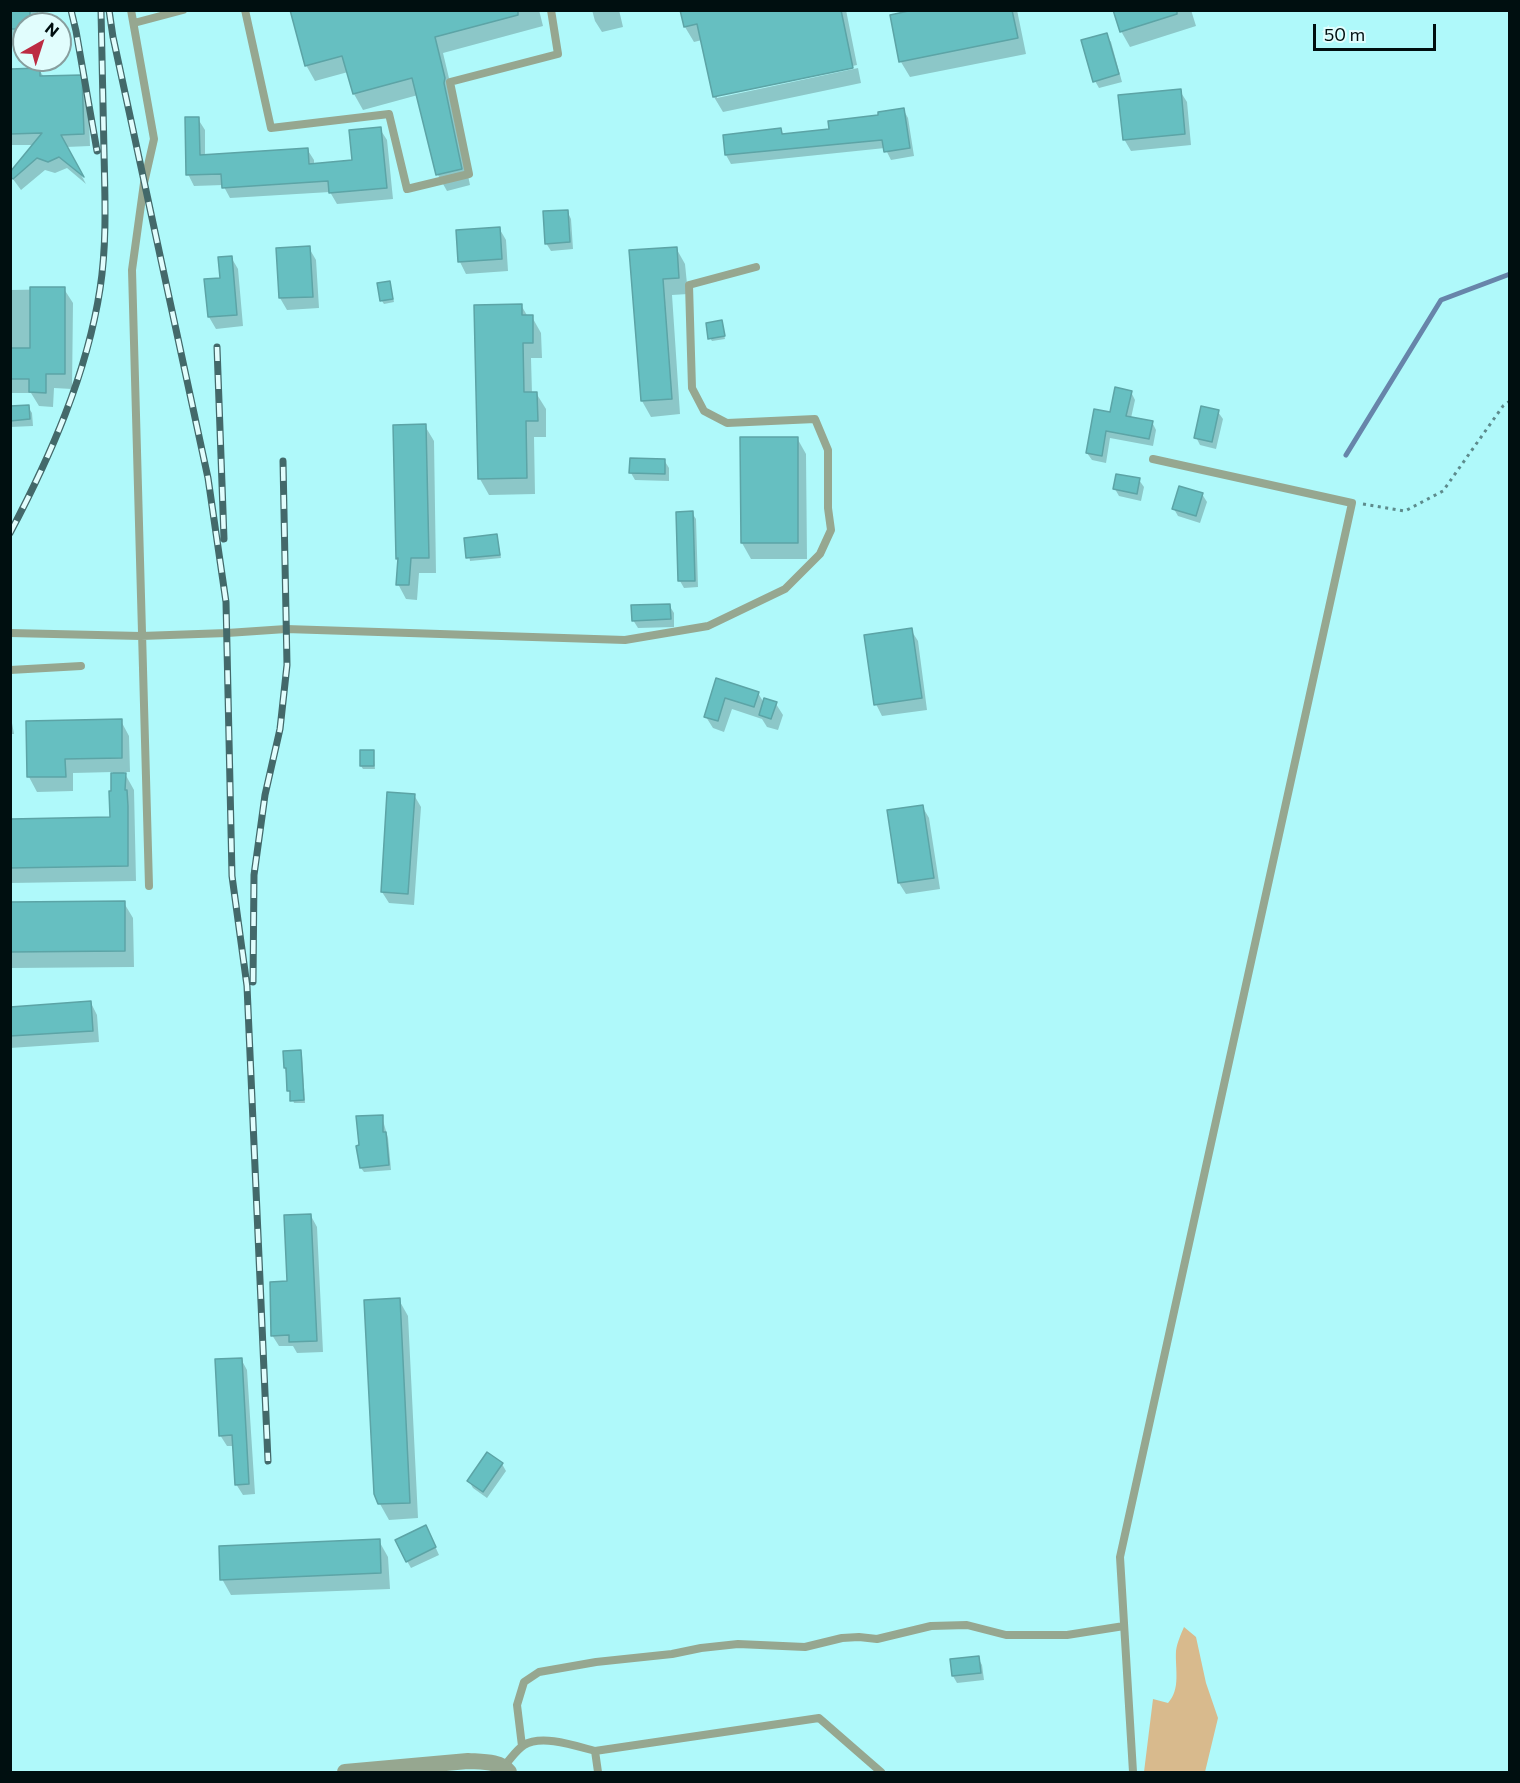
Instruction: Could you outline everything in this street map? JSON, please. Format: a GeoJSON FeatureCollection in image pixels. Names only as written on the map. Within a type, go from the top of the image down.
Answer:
{"type":"FeatureCollection","features":[{"type":"Feature","properties":{"kind":"street"},"geometry":{"type":"LineString","coordinates":[[345,1773],[468,1761],[486,1762],[507,1769]]}},
{"type":"Feature","properties":{"kind":"lane"},"geometry":{"type":"LineString","coordinates":[[132,10],[154,139],[144,183],[132,270],[149,886]]}},
{"type":"Feature","properties":{"kind":"lane"},"geometry":{"type":"LineString","coordinates":[[134,23],[183,10]]}},
{"type":"Feature","properties":{"kind":"lane"},"geometry":{"type":"LineString","coordinates":[[245,10],[271,128],[389,114],[407,189],[470,174],[450,82],[558,54],[550,10]]}},
{"type":"Feature","properties":{"kind":"lane"},"geometry":{"type":"LineString","coordinates":[[10,633],[141,636],[286,629],[626,640],[708,626],[785,589],[820,554],[831,530],[828,508],[828,450],[815,419],[727,423],[704,411],[692,388],[689,285],[756,267]]}},
{"type":"Feature","properties":{"kind":"lane"},"geometry":{"type":"LineString","coordinates":[[1133,1773],[1120,1557],[1352,503],[1153,459]]}},
{"type":"Feature","properties":{"kind":"lane"},"geometry":{"type":"LineString","coordinates":[[10,670],[81,666]]}},
{"type":"Feature","properties":{"kind":"lane"},"geometry":{"type":"LineString","coordinates":[[522,1746],[517,1705],[524,1682],[539,1672],[596,1662],[738,1644],[805,1647],[842,1638],[859,1637],[877,1640],[930,1626],[967,1625],[1006,1635],[1067,1635],[1124,1626]]}},
{"type":"Feature","properties":{"kind":"lane"},"geometry":{"type":"LineString","coordinates":[[507,1769],[522,1746],[528,1743],[558,1741],[595,1751],[819,1718],[881,1773]]}},
{"type":"Feature","properties":{"kind":"lane"},"geometry":{"type":"LineString","coordinates":[[595,1751],[598,1773]]}},
{"type":"Feature","properties":{"kind":"path"},"geometry":{"type":"LineString","coordinates":[[1352,503],[1405,511],[1443,491],[1503,406],[1509,401]]}},
{"type":"Feature","properties":{"kind":"shaded area"},"geometry":{"type":"Polygon","coordinates":[[[1184,1627],[1196,1637],[1206,1683],[1218,1718],[1205,1772],[1144,1772],[1153,1699],[1168,1703],[1175,1692],[1177,1648],[1184,1627]]]}},
{"type":"Feature","properties":{"kind":"building"},"geometry":{"type":"Polygon","coordinates":[[[10,10],[30,10],[30,12],[12,12],[12,29],[10,29],[10,10]]]}},
{"type":"Feature","properties":{"kind":"building"},"geometry":{"type":"Polygon","coordinates":[[[290,10],[518,10],[518,15],[435,37],[462,169],[436,175],[412,78],[353,94],[342,56],[305,66],[290,10]]]}},
{"type":"Feature","properties":{"kind":"building"},"geometry":{"type":"Polygon","coordinates":[[[680,10],[841,10],[853,68],[713,97],[697,24],[684,27],[680,10]]]}},
{"type":"Feature","properties":{"kind":"building"},"geometry":{"type":"Polygon","coordinates":[[[913,10],[1012,10],[1018,38],[899,62],[890,15],[913,10]]]}},
{"type":"Feature","properties":{"kind":"building"},"geometry":{"type":"Polygon","coordinates":[[[1113,10],[1177,10],[1177,14],[1120,32],[1113,10]]]}},
{"type":"Feature","properties":{"kind":"building"},"geometry":{"type":"Polygon","coordinates":[[[1107,33],[1119,74],[1093,82],[1081,40],[1107,33]]]}},
{"type":"Feature","properties":{"kind":"building"},"geometry":{"type":"Polygon","coordinates":[[[10,69],[12,72],[40,72],[40,76],[82,75],[84,134],[61,135],[84,177],[59,157],[48,162],[37,158],[13,179],[10,177],[10,172],[42,133],[10,134],[10,69]]]}},
{"type":"Feature","properties":{"kind":"building"},"geometry":{"type":"Polygon","coordinates":[[[1181,89],[1185,134],[1123,140],[1118,95],[1181,89]]]}},
{"type":"Feature","properties":{"kind":"building"},"geometry":{"type":"Polygon","coordinates":[[[904,108],[910,148],[884,152],[882,140],[725,155],[723,135],[781,128],[782,134],[829,129],[828,121],[878,115],[878,112],[904,108]]]}},
{"type":"Feature","properties":{"kind":"building"},"geometry":{"type":"Polygon","coordinates":[[[185,117],[199,117],[200,155],[308,148],[309,164],[352,160],[349,130],[381,127],[387,188],[329,193],[328,181],[222,188],[221,174],[186,175],[185,117]]]}},
{"type":"Feature","properties":{"kind":"building"},"geometry":{"type":"Polygon","coordinates":[[[568,210],[570,242],[545,244],[543,211],[568,210]]]}},
{"type":"Feature","properties":{"kind":"building"},"geometry":{"type":"Polygon","coordinates":[[[500,227],[502,259],[458,262],[456,230],[500,227]]]}},
{"type":"Feature","properties":{"kind":"building"},"geometry":{"type":"Polygon","coordinates":[[[310,246],[313,297],[279,298],[276,248],[310,246]]]}},
{"type":"Feature","properties":{"kind":"building"},"geometry":{"type":"Polygon","coordinates":[[[677,247],[679,278],[663,279],[672,399],[641,401],[629,250],[677,247]]]}},
{"type":"Feature","properties":{"kind":"building"},"geometry":{"type":"Polygon","coordinates":[[[232,256],[237,315],[208,317],[204,279],[220,278],[218,257],[232,256]]]}},
{"type":"Feature","properties":{"kind":"building"},"geometry":{"type":"Polygon","coordinates":[[[390,281],[393,299],[380,301],[377,283],[390,281]]]}},
{"type":"Feature","properties":{"kind":"building"},"geometry":{"type":"Polygon","coordinates":[[[30,287],[65,287],[65,374],[46,374],[46,393],[29,392],[29,379],[10,379],[10,348],[30,348],[30,287]]]}},
{"type":"Feature","properties":{"kind":"building"},"geometry":{"type":"Polygon","coordinates":[[[522,304],[522,315],[533,315],[533,343],[523,343],[524,392],[537,392],[538,421],[526,421],[527,478],[478,479],[474,305],[522,304]]]}},
{"type":"Feature","properties":{"kind":"building"},"geometry":{"type":"Polygon","coordinates":[[[722,320],[725,336],[708,339],[706,323],[722,320]]]}},
{"type":"Feature","properties":{"kind":"building"},"geometry":{"type":"Polygon","coordinates":[[[1115,387],[1132,391],[1126,416],[1153,421],[1149,439],[1106,431],[1102,456],[1086,453],[1094,409],[1110,412],[1115,387]]]}},
{"type":"Feature","properties":{"kind":"building"},"geometry":{"type":"Polygon","coordinates":[[[29,405],[30,419],[10,421],[10,406],[29,405]]]}},
{"type":"Feature","properties":{"kind":"building"},"geometry":{"type":"Polygon","coordinates":[[[1201,406],[1219,410],[1212,442],[1194,438],[1201,406]]]}},
{"type":"Feature","properties":{"kind":"building"},"geometry":{"type":"Polygon","coordinates":[[[426,424],[429,558],[411,558],[409,585],[396,585],[398,558],[396,559],[393,425],[426,424]]]}},
{"type":"Feature","properties":{"kind":"building"},"geometry":{"type":"Polygon","coordinates":[[[740,437],[798,437],[798,543],[741,543],[740,437]]]}},
{"type":"Feature","properties":{"kind":"building"},"geometry":{"type":"Polygon","coordinates":[[[630,458],[665,459],[665,474],[629,473],[630,458]]]}},
{"type":"Feature","properties":{"kind":"building"},"geometry":{"type":"Polygon","coordinates":[[[1116,474],[1140,478],[1137,494],[1113,489],[1116,474]]]}},
{"type":"Feature","properties":{"kind":"building"},"geometry":{"type":"Polygon","coordinates":[[[1179,486],[1203,493],[1196,516],[1172,509],[1179,486]]]}},
{"type":"Feature","properties":{"kind":"building"},"geometry":{"type":"Polygon","coordinates":[[[693,511],[695,581],[678,581],[676,512],[693,511]]]}},
{"type":"Feature","properties":{"kind":"building"},"geometry":{"type":"Polygon","coordinates":[[[497,534],[500,555],[466,558],[464,538],[497,534]]]}},
{"type":"Feature","properties":{"kind":"building"},"geometry":{"type":"Polygon","coordinates":[[[670,604],[671,619],[632,621],[631,605],[670,604]]]}},
{"type":"Feature","properties":{"kind":"building"},"geometry":{"type":"Polygon","coordinates":[[[912,628],[922,698],[874,705],[864,635],[912,628]]]}},
{"type":"Feature","properties":{"kind":"building"},"geometry":{"type":"Polygon","coordinates":[[[716,678],[759,692],[754,707],[725,698],[718,721],[704,717],[716,678]]]}},
{"type":"Feature","properties":{"kind":"building"},"geometry":{"type":"Polygon","coordinates":[[[764,698],[777,702],[771,719],[759,715],[764,698]]]}},
{"type":"Feature","properties":{"kind":"building"},"geometry":{"type":"Polygon","coordinates":[[[122,719],[122,758],[65,759],[66,777],[27,777],[26,721],[122,719]]]}},
{"type":"Feature","properties":{"kind":"building"},"geometry":{"type":"Polygon","coordinates":[[[360,750],[374,750],[374,766],[360,766],[360,750]]]}},
{"type":"Feature","properties":{"kind":"building"},"geometry":{"type":"Polygon","coordinates":[[[111,773],[126,773],[128,866],[10,868],[10,819],[110,817],[111,773]]]}},
{"type":"Feature","properties":{"kind":"building"},"geometry":{"type":"Polygon","coordinates":[[[387,792],[415,794],[408,894],[381,892],[387,792]]]}},
{"type":"Feature","properties":{"kind":"building"},"geometry":{"type":"Polygon","coordinates":[[[923,805],[934,878],[898,883],[887,810],[923,805]]]}},
{"type":"Feature","properties":{"kind":"building"},"geometry":{"type":"Polygon","coordinates":[[[125,901],[125,951],[10,952],[10,902],[125,901]]]}},
{"type":"Feature","properties":{"kind":"building"},"geometry":{"type":"Polygon","coordinates":[[[91,1001],[93,1031],[10,1036],[10,1007],[91,1001]]]}},
{"type":"Feature","properties":{"kind":"building"},"geometry":{"type":"Polygon","coordinates":[[[301,1050],[304,1100],[290,1101],[283,1051],[301,1050]]]}},
{"type":"Feature","properties":{"kind":"building"},"geometry":{"type":"Polygon","coordinates":[[[383,1115],[383,1132],[386,1132],[389,1165],[360,1168],[356,1146],[359,1145],[356,1116],[383,1115]]]}},
{"type":"Feature","properties":{"kind":"building"},"geometry":{"type":"Polygon","coordinates":[[[311,1214],[317,1341],[289,1342],[289,1335],[271,1336],[270,1282],[287,1281],[284,1215],[311,1214]]]}},
{"type":"Feature","properties":{"kind":"building"},"geometry":{"type":"Polygon","coordinates":[[[400,1298],[410,1503],[378,1504],[374,1494],[364,1300],[400,1298]]]}},
{"type":"Feature","properties":{"kind":"building"},"geometry":{"type":"Polygon","coordinates":[[[242,1358],[249,1484],[235,1485],[232,1435],[219,1436],[215,1359],[242,1358]]]}},
{"type":"Feature","properties":{"kind":"building"},"geometry":{"type":"Polygon","coordinates":[[[487,1452],[503,1463],[483,1492],[467,1481],[487,1452]]]}},
{"type":"Feature","properties":{"kind":"building"},"geometry":{"type":"Polygon","coordinates":[[[426,1525],[436,1547],[406,1562],[395,1540],[426,1525]]]}},
{"type":"Feature","properties":{"kind":"building"},"geometry":{"type":"Polygon","coordinates":[[[380,1539],[381,1573],[220,1580],[219,1546],[380,1539]]]}},
{"type":"Feature","properties":{"kind":"building"},"geometry":{"type":"Polygon","coordinates":[[[979,1656],[981,1673],[952,1676],[950,1659],[979,1656]]]}},
{"type":"Feature","properties":{"kind":"waterway"},"geometry":{"type":"LineString","coordinates":[[1346,455],[1441,300],[1510,274]]}},
{"type":"Feature","properties":{"kind":"railway"},"geometry":{"type":"LineString","coordinates":[[71,10],[97,151]]}},
{"type":"Feature","properties":{"kind":"railway"},"geometry":{"type":"LineString","coordinates":[[10,533],[53,445],[65,414],[86,352],[100,289],[105,221],[101,10]]}},
{"type":"Feature","properties":{"kind":"railway"},"geometry":{"type":"LineString","coordinates":[[109,10],[208,478],[226,602],[232,876],[247,986],[268,1461]]}},
{"type":"Feature","properties":{"kind":"railway"},"geometry":{"type":"LineString","coordinates":[[217,347],[224,539]]}},
{"type":"Feature","properties":{"kind":"railway"},"geometry":{"type":"LineString","coordinates":[[253,982],[254,875],[265,795],[280,729],[287,665],[283,461]]}}]}
